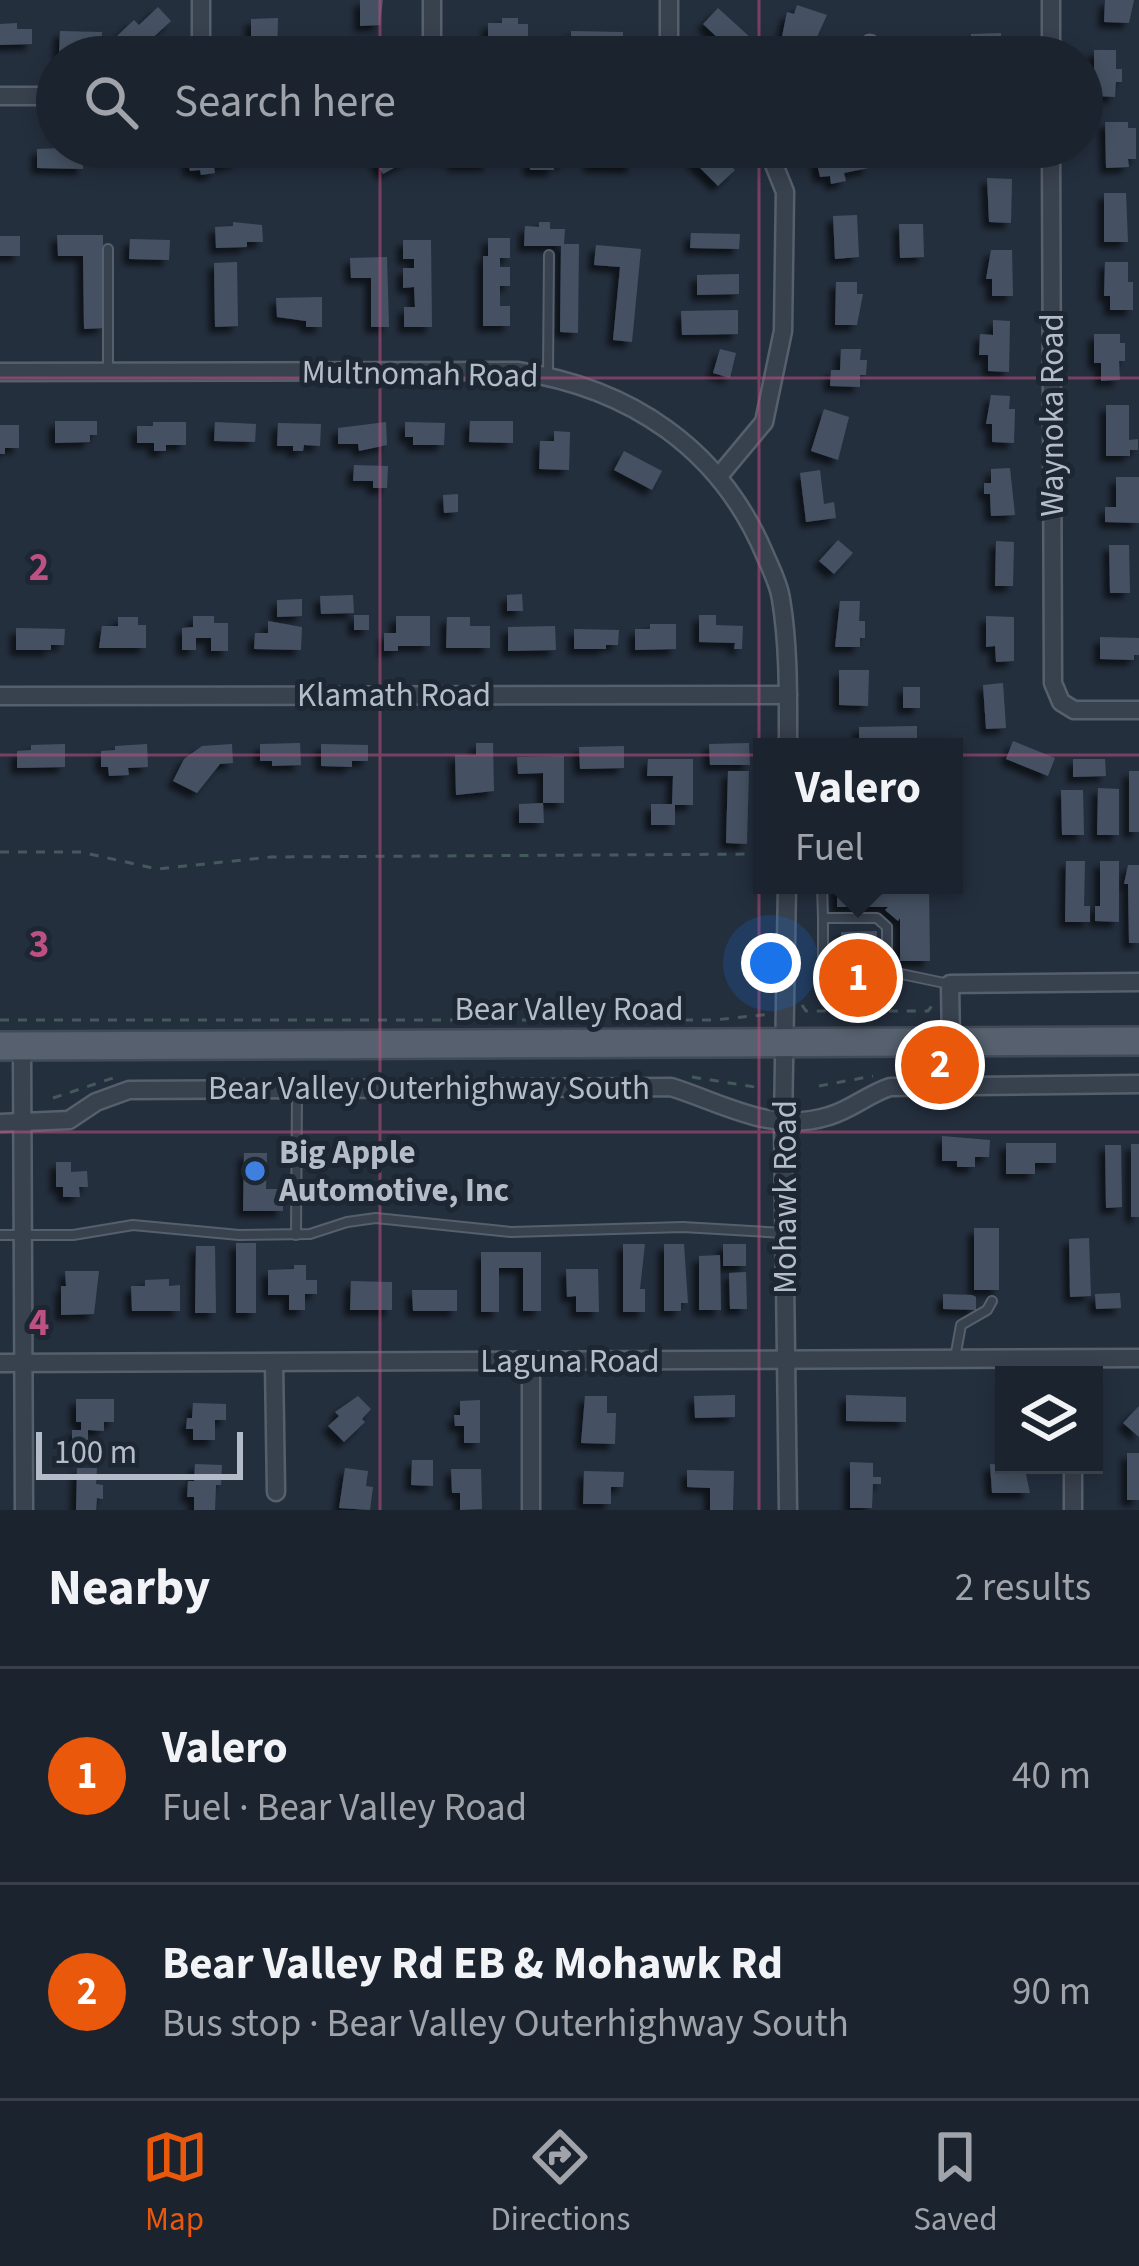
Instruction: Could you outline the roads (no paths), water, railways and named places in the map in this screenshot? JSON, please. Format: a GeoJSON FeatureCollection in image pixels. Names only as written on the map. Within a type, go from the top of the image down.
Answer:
{"type":"FeatureCollection","features":[{"type":"Feature","properties":{"kind":"main road","name":"Bear Valley Road"},"geometry":{"type":"LineString","coordinates":[[11,1046],[1139,1041]]}},
{"type":"Feature","properties":{"kind":"street"},"geometry":{"type":"LineString","coordinates":[[201,0],[201,36]]}},
{"type":"Feature","properties":{"kind":"street"},"geometry":{"type":"LineString","coordinates":[[432,0],[432,36]]}},
{"type":"Feature","properties":{"kind":"street"},"geometry":{"type":"LineString","coordinates":[[669,0],[669,36]]}},
{"type":"Feature","properties":{"kind":"street"},"geometry":{"type":"LineString","coordinates":[[1051,0],[1051,36]]}},
{"type":"Feature","properties":{"kind":"street"},"geometry":{"type":"LineString","coordinates":[[0,96],[36,96]]}},
{"type":"Feature","properties":{"kind":"street"},"geometry":{"type":"LineString","coordinates":[[719,476],[764,422],[783,331],[785,192],[775,168]]}},
{"type":"Feature","properties":{"kind":"street","name":"Waynoka Road"},"geometry":{"type":"LineString","coordinates":[[1051,168],[1053,683],[1060,702],[1074,710],[1139,710]]}},
{"type":"Feature","properties":{"kind":"street","name":"Multnomah Road"},"geometry":{"type":"LineString","coordinates":[[0,372],[517,371],[595,388],[667,429],[719,476],[753,526],[781,594],[788,695]]}},
{"type":"Feature","properties":{"kind":"street"},"geometry":{"type":"LineString","coordinates":[[788,695],[788,738]]}},
{"type":"Feature","properties":{"kind":"street","name":"Klamath Road"},"geometry":{"type":"LineString","coordinates":[[0,696],[788,695]]}},
{"type":"Feature","properties":{"kind":"street","name":"Mohawk Road"},"geometry":{"type":"LineString","coordinates":[[788,894],[783,1124],[788,1510]]}},
{"type":"Feature","properties":{"kind":"street"},"geometry":{"type":"LineString","coordinates":[[951,1042],[950,984],[1139,982]]}},
{"type":"Feature","properties":{"kind":"street"},"geometry":{"type":"LineString","coordinates":[[11,1046],[23,1123],[24,1510]]}},
{"type":"Feature","properties":{"kind":"street","name":"Bear Valley Outerhighway South"},"geometry":{"type":"LineString","coordinates":[[0,1123],[69,1120],[96,1102],[129,1090],[671,1087],[738,1114],[783,1124],[830,1116],[867,1094],[890,1087],[1139,1084]]}},
{"type":"Feature","properties":{"kind":"street","name":"Laguna Road"},"geometry":{"type":"LineString","coordinates":[[1080,1366],[1139,1358]]}},
{"type":"Feature","properties":{"kind":"street","name":"Laguna Road"},"geometry":{"type":"LineString","coordinates":[[0,1364],[955,1359],[1058,1366]]}},
{"type":"Feature","properties":{"kind":"street"},"geometry":{"type":"LineString","coordinates":[[531,1361],[531,1510]]}},
{"type":"Feature","properties":{"kind":"street"},"geometry":{"type":"LineString","coordinates":[[274,1364],[275,1492]]}},
{"type":"Feature","properties":{"kind":"street"},"geometry":{"type":"LineString","coordinates":[[1073,1474],[1073,1510]]}},
{"type":"Feature","properties":{"kind":"lane"},"geometry":{"type":"LineString","coordinates":[[108,249],[108,372]]}},
{"type":"Feature","properties":{"kind":"lane"},"geometry":{"type":"LineString","coordinates":[[548,376],[550,255]]}},
{"type":"Feature","properties":{"kind":"lane"},"geometry":{"type":"LineString","coordinates":[[822,894],[823,971],[887,971],[950,984]]}},
{"type":"Feature","properties":{"kind":"lane"},"geometry":{"type":"LineString","coordinates":[[823,918],[877,918],[887,927],[887,971]]}},
{"type":"Feature","properties":{"kind":"lane"},"geometry":{"type":"LineString","coordinates":[[296,1234],[297,1089]]}},
{"type":"Feature","properties":{"kind":"lane"},"geometry":{"type":"LineString","coordinates":[[0,1235],[81,1234],[133,1225],[232,1235],[296,1234],[376,1218],[512,1232],[682,1227],[784,1233]]}},
{"type":"Feature","properties":{"kind":"lane"},"geometry":{"type":"LineString","coordinates":[[955,1359],[962,1325],[992,1301]]}},
{"type":"Feature","properties":{"kind":"place","name":"Valero"},"geometry":{"type":"Point","coordinates":[858,978]}},
{"type":"Feature","properties":{"kind":"place","name":"Bear Valley Rd EB & Mohawk Rd"},"geometry":{"type":"Point","coordinates":[940,1065]}},
{"type":"Feature","properties":{"kind":"place","name":"Big Apple Automotive, Inc"},"geometry":{"type":"Point","coordinates":[255,1171]}}]}
